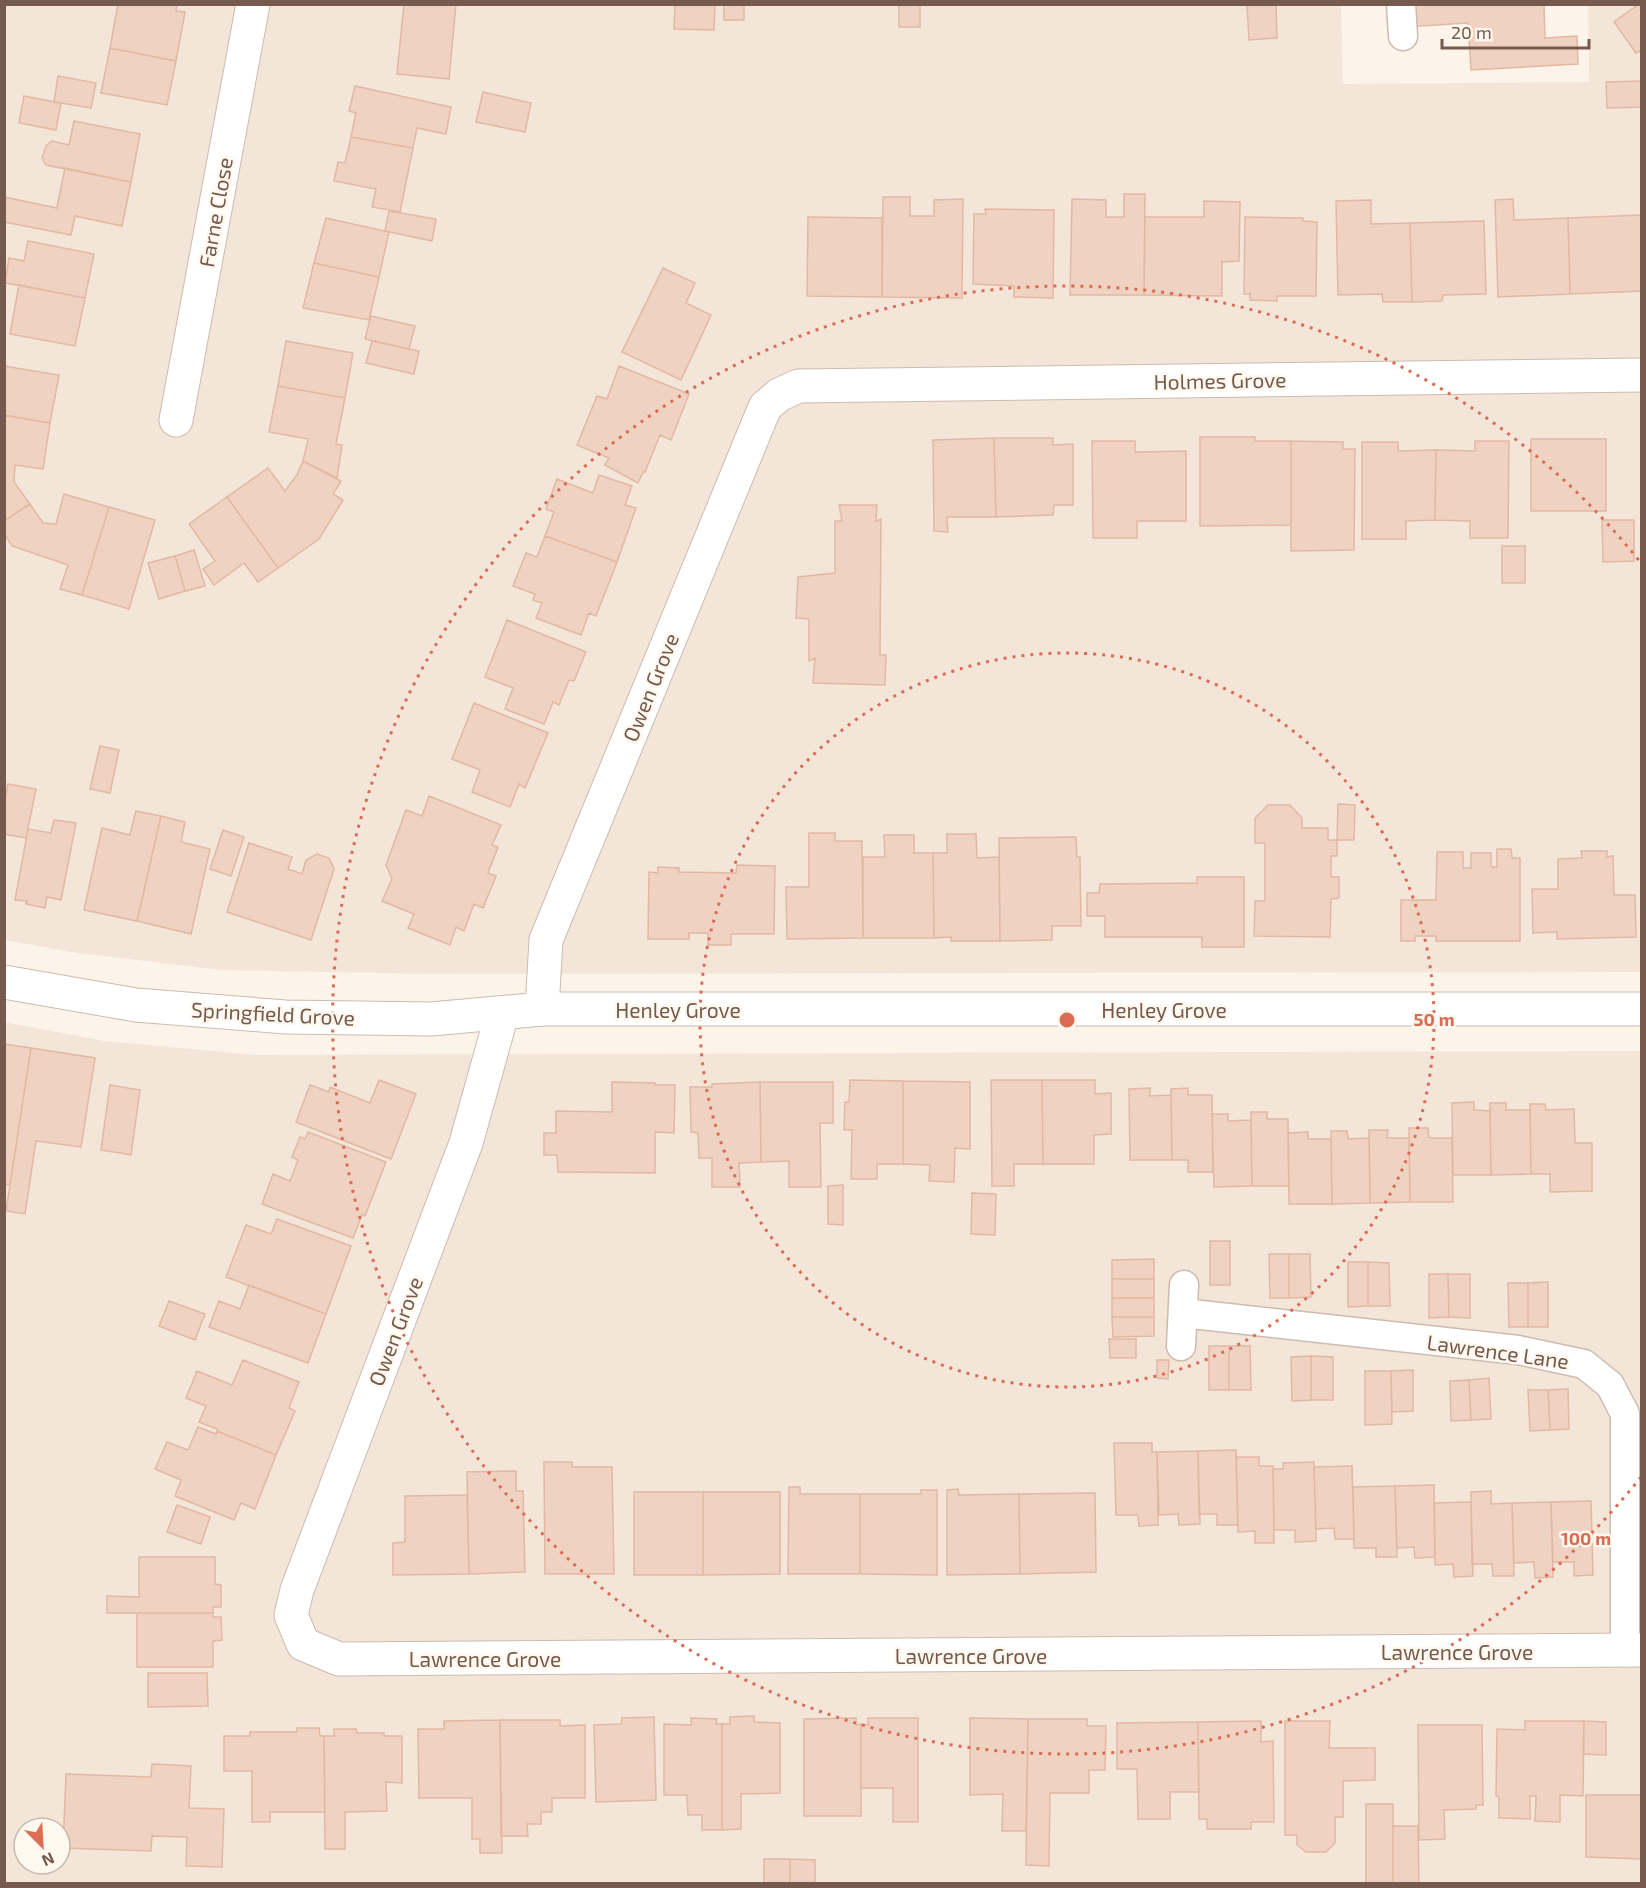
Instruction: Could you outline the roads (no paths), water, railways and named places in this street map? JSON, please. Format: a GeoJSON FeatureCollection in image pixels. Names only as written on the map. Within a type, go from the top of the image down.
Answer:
{"type":"FeatureCollection","features":[{"type":"Feature","properties":{"kind":"street","name":"Farne Close"},"geometry":{"type":"LineString","coordinates":[[176,420],[253,4]]}},
{"type":"Feature","properties":{"kind":"street","name":"Holmes Grove"},"geometry":{"type":"LineString","coordinates":[[798,386],[1641,375]]}},
{"type":"Feature","properties":{"kind":"street","name":"Owen Grove"},"geometry":{"type":"LineString","coordinates":[[542,1009],[546,940],[760,417],[765,407],[779,395],[798,386]]}},
{"type":"Feature","properties":{"kind":"street","name":"Springfield Grove"},"geometry":{"type":"LineString","coordinates":[[4,982],[136,1005],[285,1017],[431,1019],[542,1009]]}},
{"type":"Feature","properties":{"kind":"street","name":"Henley Grove"},"geometry":{"type":"LineString","coordinates":[[542,1009],[1641,1010]]}},
{"type":"Feature","properties":{"kind":"street","name":"Owen Grove"},"geometry":{"type":"LineString","coordinates":[[303,1644],[291,1615],[297,1590],[466,1143],[502,1014]]}},
{"type":"Feature","properties":{"kind":"street","name":"Lawrence Grove"},"geometry":{"type":"LineString","coordinates":[[303,1644],[339,1659],[1633,1650]]}},
{"type":"Feature","properties":{"kind":"lane"},"geometry":{"type":"LineString","coordinates":[[1401,4],[1403,36]]}},
{"type":"Feature","properties":{"kind":"lane"},"geometry":{"type":"LineString","coordinates":[[1181,1346],[1184,1285]]}},
{"type":"Feature","properties":{"kind":"lane","name":"Lawrence Lane"},"geometry":{"type":"LineString","coordinates":[[1183,1313],[1518,1350],[1584,1364],[1610,1385],[1625,1414],[1633,1650]]}}]}
